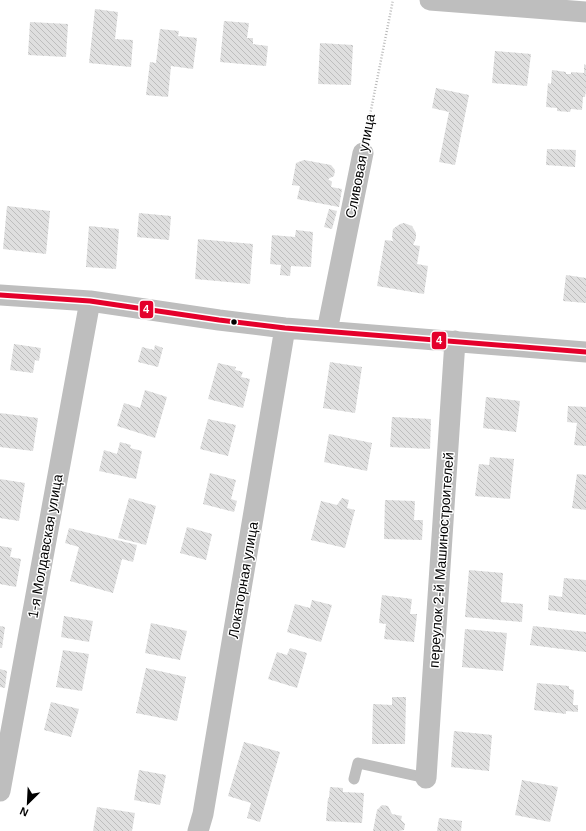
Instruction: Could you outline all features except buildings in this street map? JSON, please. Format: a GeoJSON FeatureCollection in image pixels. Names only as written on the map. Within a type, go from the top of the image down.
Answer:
{"type":"FeatureCollection","features":[{"type":"Feature","properties":{"kind":"street"},"geometry":{"type":"LineString","coordinates":[[430,0],[586,12]]}},
{"type":"Feature","properties":{"kind":"street","name":"Сливовая улица"},"geometry":{"type":"LineString","coordinates":[[327,331],[363,153]]}},
{"type":"Feature","properties":{"kind":"street"},"geometry":{"type":"LineString","coordinates":[[0,295],[90,301],[219,320],[286,328],[586,352]]}},
{"type":"Feature","properties":{"kind":"street","name":"1-я Молдавская улица"},"geometry":{"type":"LineString","coordinates":[[0,791],[90,301]]}},
{"type":"Feature","properties":{"kind":"street","name":"Локаторная улица"},"geometry":{"type":"LineString","coordinates":[[198,831],[203,814],[286,328]]}},
{"type":"Feature","properties":{"kind":"street","name":"переулок 2-й Машиностроителей"},"geometry":{"type":"LineString","coordinates":[[426,778],[455,341]]}},
{"type":"Feature","properties":{"kind":"lane"},"geometry":{"type":"LineString","coordinates":[[354,779],[358,763],[426,778]]}},
{"type":"Feature","properties":{"kind":"path","name":"Сливовая улица"},"geometry":{"type":"LineString","coordinates":[[363,153],[393,0]]}},
{"type":"Feature","properties":{"kind":"transit line","name":"4"},"geometry":{"type":"LineString","coordinates":[[0,295],[90,301],[285,328],[586,352]]}}]}
